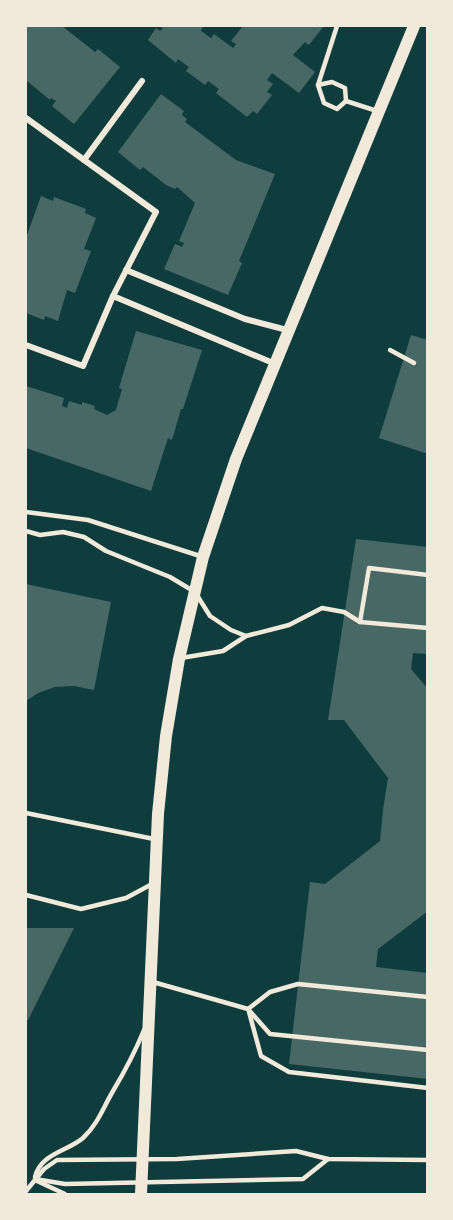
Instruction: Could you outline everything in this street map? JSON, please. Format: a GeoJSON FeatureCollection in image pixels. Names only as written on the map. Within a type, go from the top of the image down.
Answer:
{"type":"FeatureCollection","features":[{"type":"Feature","properties":{"kind":"main road"},"geometry":{"type":"LineString","coordinates":[[141,1189],[157,840],[166,736],[179,659],[203,557],[236,459],[273,363],[414,26]]}},
{"type":"Feature","properties":{"kind":"street"},"geometry":{"type":"LineString","coordinates":[[84,160],[142,81]]}},
{"type":"Feature","properties":{"kind":"street"},"geometry":{"type":"LineString","coordinates":[[26,118],[156,212],[113,296],[83,366],[26,345]]}},
{"type":"Feature","properties":{"kind":"street"},"geometry":{"type":"LineString","coordinates":[[126,270],[246,318],[287,330]]}},
{"type":"Feature","properties":{"kind":"street"},"geometry":{"type":"LineString","coordinates":[[113,296],[273,363]]}},
{"type":"Feature","properties":{"kind":"lane"},"geometry":{"type":"LineString","coordinates":[[337,26],[318,85],[324,103],[337,109],[346,101]]}},
{"type":"Feature","properties":{"kind":"lane"},"geometry":{"type":"LineString","coordinates":[[318,85],[332,82],[345,88],[346,101]]}},
{"type":"Feature","properties":{"kind":"lane"},"geometry":{"type":"LineString","coordinates":[[346,101],[378,111]]}},
{"type":"Feature","properties":{"kind":"lane"},"geometry":{"type":"LineString","coordinates":[[390,350],[414,363]]}},
{"type":"Feature","properties":{"kind":"lane"},"geometry":{"type":"LineString","coordinates":[[26,512],[88,520],[203,557]]}},
{"type":"Feature","properties":{"kind":"lane"},"geometry":{"type":"LineString","coordinates":[[26,531],[40,536],[63,532],[84,537],[106,551],[170,577],[195,592],[210,616],[231,630],[246,636]]}},
{"type":"Feature","properties":{"kind":"lane"},"geometry":{"type":"LineString","coordinates":[[360,622],[369,568],[428,575]]}},
{"type":"Feature","properties":{"kind":"lane"},"geometry":{"type":"LineString","coordinates":[[179,659],[223,651],[246,636],[289,625],[322,608],[344,612],[360,622],[428,628]]}},
{"type":"Feature","properties":{"kind":"lane"},"geometry":{"type":"LineString","coordinates":[[26,813],[157,840]]}},
{"type":"Feature","properties":{"kind":"lane"},"geometry":{"type":"LineString","coordinates":[[26,895],[81,909],[126,898],[155,883]]}},
{"type":"Feature","properties":{"kind":"lane"},"geometry":{"type":"LineString","coordinates":[[150,981],[248,1009],[270,1034],[428,1050]]}},
{"type":"Feature","properties":{"kind":"lane"},"geometry":{"type":"LineString","coordinates":[[248,1009],[270,992],[298,984],[428,998]]}},
{"type":"Feature","properties":{"kind":"lane"},"geometry":{"type":"LineString","coordinates":[[248,1009],[261,1056],[289,1072],[428,1088]]}},
{"type":"Feature","properties":{"kind":"lane"},"geometry":{"type":"LineString","coordinates":[[34,1179],[37,1169],[51,1156],[82,1139],[99,1122],[133,1058],[149,1018]]}},
{"type":"Feature","properties":{"kind":"lane"},"geometry":{"type":"LineString","coordinates":[[26,1191],[34,1179],[57,1160],[142,1159],[296,1151],[328,1159],[428,1160]]}},
{"type":"Feature","properties":{"kind":"lane"},"geometry":{"type":"LineString","coordinates":[[34,1179],[56,1184],[141,1189],[303,1179],[328,1159]]}},
{"type":"Feature","properties":{"kind":"lane"},"geometry":{"type":"LineString","coordinates":[[34,1179],[65,1194]]}},
{"type":"Feature","properties":{"kind":"building"},"geometry":{"type":"Polygon","coordinates":[[[26,26],[62,26],[95,52],[98,49],[120,67],[74,124],[52,106],[56,101],[51,98],[50,100],[26,80],[26,26]]]}},
{"type":"Feature","properties":{"kind":"building"},"geometry":{"type":"Polygon","coordinates":[[[159,26],[203,26],[201,31],[211,38],[214,34],[233,48],[236,44],[231,41],[243,26],[323,27],[309,45],[305,42],[293,55],[315,72],[299,93],[272,73],[267,80],[273,84],[267,92],[272,95],[257,114],[253,111],[247,117],[216,93],[219,89],[208,81],[205,85],[186,71],[189,67],[178,59],[176,63],[148,40],[156,28],[160,31],[163,28],[159,26]]]}},
{"type":"Feature","properties":{"kind":"building"},"geometry":{"type":"Polygon","coordinates":[[[161,94],[184,111],[182,115],[187,119],[185,122],[236,160],[275,174],[239,261],[242,263],[228,295],[164,269],[175,244],[182,247],[184,243],[179,241],[195,203],[177,187],[175,189],[166,185],[143,167],[140,170],[118,152],[161,94]]]}},
{"type":"Feature","properties":{"kind":"building"},"geometry":{"type":"Polygon","coordinates":[[[41,196],[53,201],[54,197],[86,209],[85,213],[96,218],[84,249],[91,251],[75,293],[67,290],[58,321],[45,316],[44,320],[26,313],[26,238],[41,196]]]}},
{"type":"Feature","properties":{"kind":"building"},"geometry":{"type":"Polygon","coordinates":[[[136,331],[202,350],[172,440],[168,438],[151,491],[26,448],[26,386],[64,398],[62,406],[67,408],[69,401],[82,405],[82,402],[95,406],[94,409],[107,415],[116,410],[122,389],[119,388],[136,331]]]}},
{"type":"Feature","properties":{"kind":"building"},"geometry":{"type":"Polygon","coordinates":[[[411,335],[428,340],[428,454],[379,438],[411,335]]]}},
{"type":"Feature","properties":{"kind":"building"},"geometry":{"type":"Polygon","coordinates":[[[356,539],[428,547],[428,654],[413,653],[411,669],[428,689],[428,911],[378,949],[376,967],[428,973],[428,1079],[289,1064],[310,882],[325,884],[380,841],[388,778],[344,720],[328,720],[356,539]]]}},
{"type":"Feature","properties":{"kind":"building"},"geometry":{"type":"Polygon","coordinates":[[[26,584],[111,602],[94,690],[74,686],[55,687],[38,693],[26,701],[26,584]]]}},
{"type":"Feature","properties":{"kind":"building"},"geometry":{"type":"Polygon","coordinates":[[[26,928],[74,928],[28,1020],[26,1020],[26,928]]]}}]}
